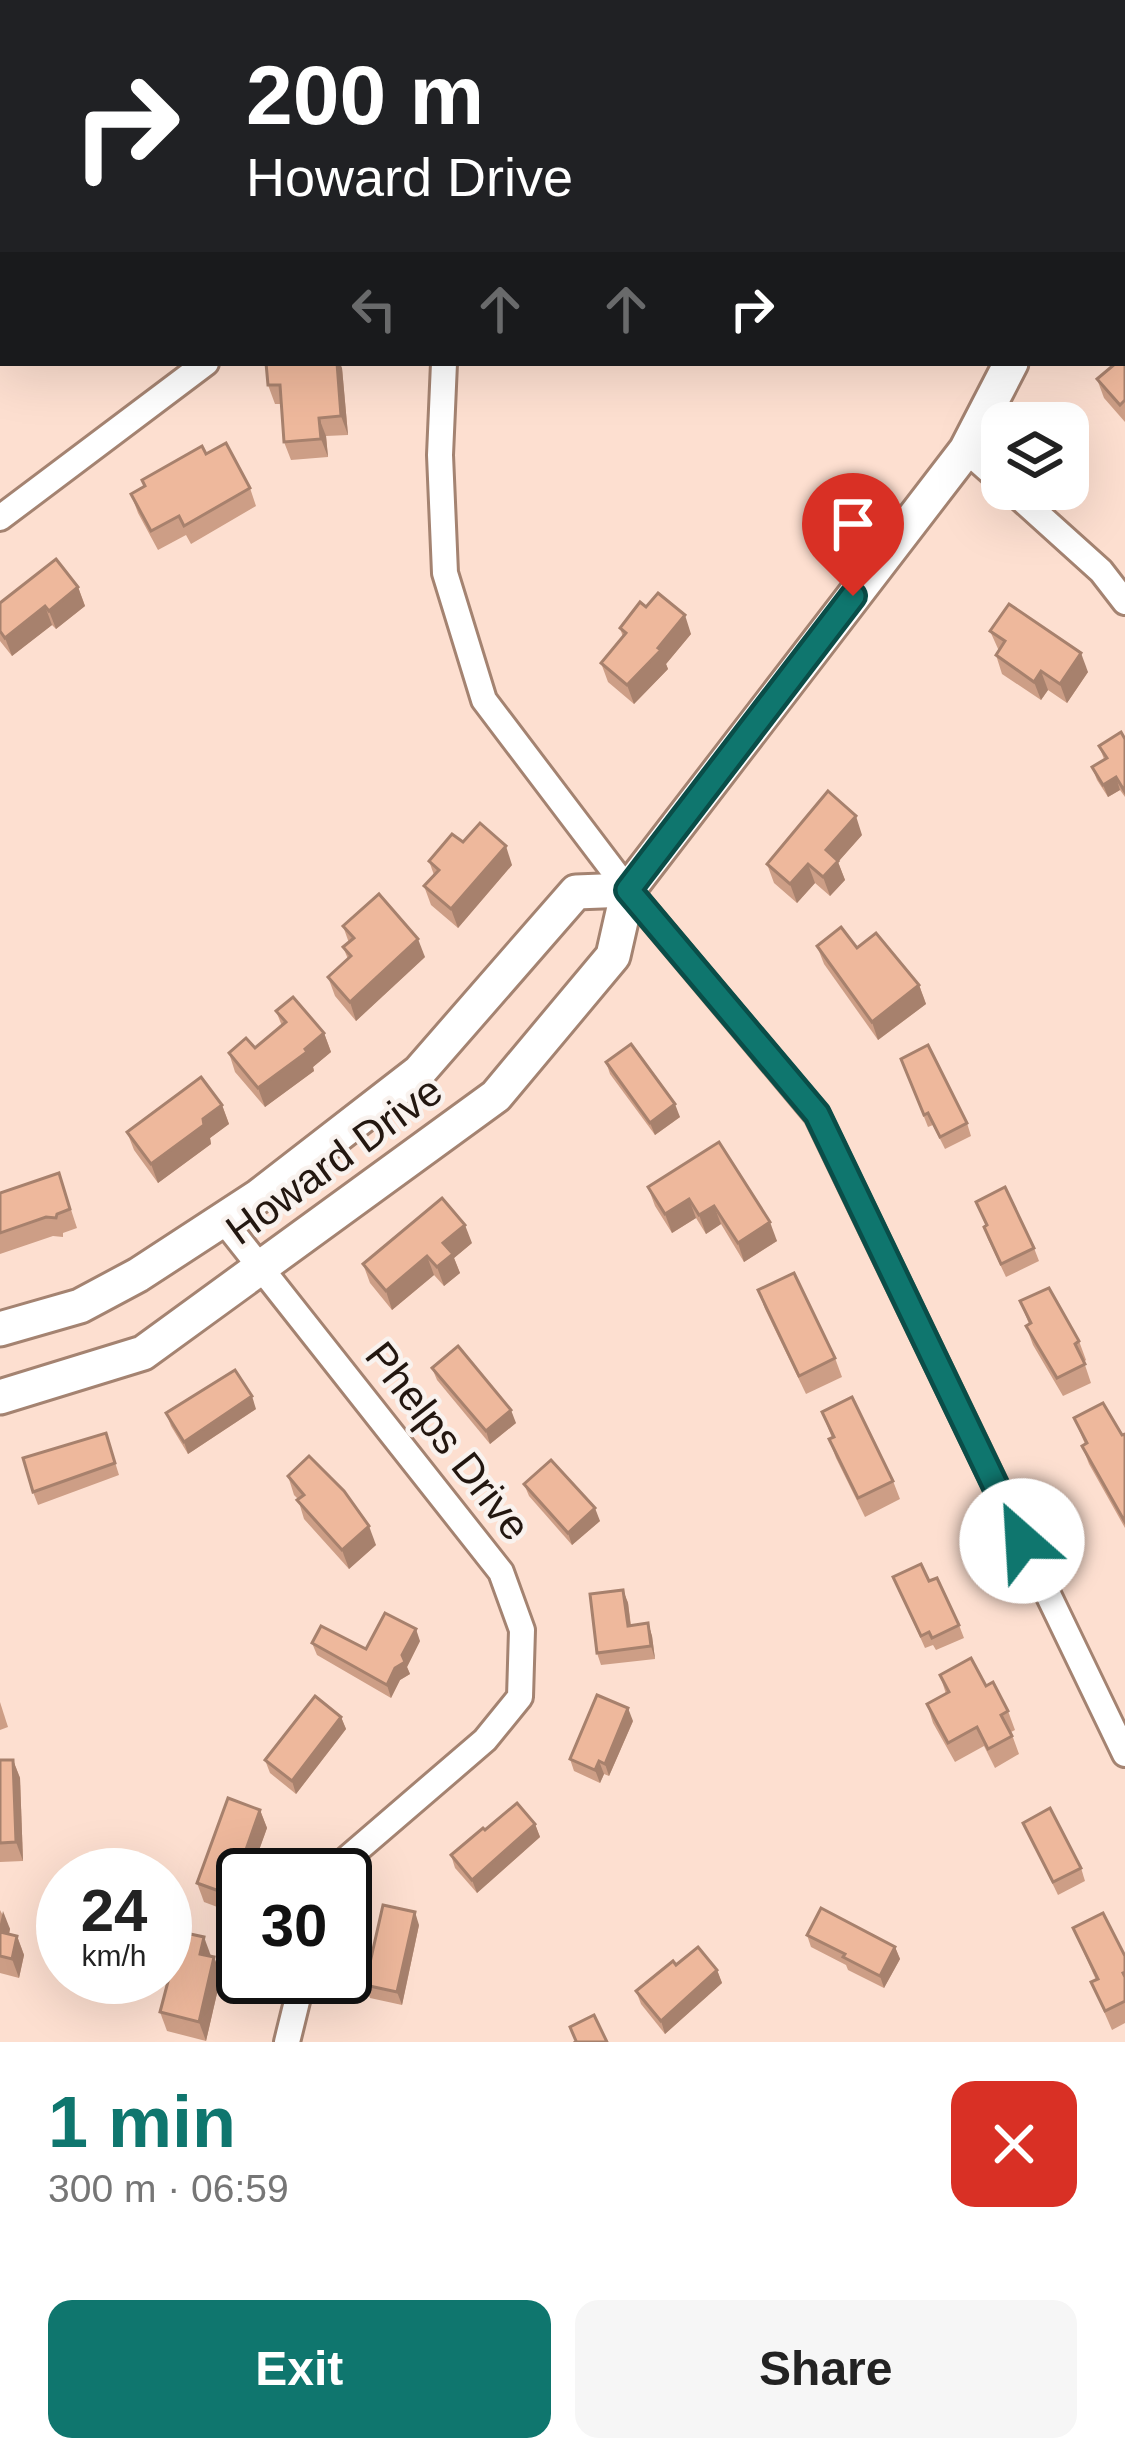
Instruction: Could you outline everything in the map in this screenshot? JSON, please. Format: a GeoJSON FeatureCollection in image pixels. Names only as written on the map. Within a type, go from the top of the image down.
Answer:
{"type":"FeatureCollection","features":[{"type":"Feature","properties":{"kind":"street"},"geometry":{"type":"LineString","coordinates":[[0,518],[202,366]]}},
{"type":"Feature","properties":{"kind":"street"},"geometry":{"type":"LineString","coordinates":[[444,366],[440,455],[445,573],[484,700],[628,890],[817,1114],[1125,1754]]}},
{"type":"Feature","properties":{"kind":"street","name":"Howard Drive"},"geometry":{"type":"LineString","coordinates":[[0,1397],[143,1353],[496,1096],[613,956],[628,890],[966,450],[1009,366]]}},
{"type":"Feature","properties":{"kind":"street"},"geometry":{"type":"LineString","coordinates":[[966,450],[981,463]]}},
{"type":"Feature","properties":{"kind":"street"},"geometry":{"type":"LineString","coordinates":[[1033,510],[1101,572],[1125,602]]}},
{"type":"Feature","properties":{"kind":"street","name":"Howard Drive"},"geometry":{"type":"LineString","coordinates":[[0,1329],[80,1306],[223,1220],[419,1072],[576,892],[628,890]]}},
{"type":"Feature","properties":{"kind":"street","name":"Phelps Drive"},"geometry":{"type":"LineString","coordinates":[[223,1220],[501,1572],[522,1630],[520,1696],[484,1739],[359,1848]]}},
{"type":"Feature","properties":{"kind":"street"},"geometry":{"type":"LineString","coordinates":[[287,2042],[296,2004]]}},
{"type":"Feature","properties":{"kind":"building"},"geometry":{"type":"Polygon","coordinates":[[[266,366],[337,366],[341,416],[319,418],[321,439],[284,442],[280,385],[268,385],[266,366]]]}},
{"type":"Feature","properties":{"kind":"building"},"geometry":{"type":"Polygon","coordinates":[[[1112,366],[1125,366],[1125,400],[1120,405],[1097,379],[1112,366]]]}},
{"type":"Feature","properties":{"kind":"building"},"geometry":{"type":"Polygon","coordinates":[[[226,443],[250,488],[184,526],[179,516],[151,531],[131,494],[145,486],[142,480],[202,446],[206,454],[226,443]]]}},
{"type":"Feature","properties":{"kind":"building"},"geometry":{"type":"Polygon","coordinates":[[[56,559],[78,587],[5,638],[0,631],[0,603],[56,559]]]}},
{"type":"Feature","properties":{"kind":"building"},"geometry":{"type":"Polygon","coordinates":[[[658,593],[685,615],[658,648],[661,650],[627,685],[601,663],[626,633],[620,628],[640,602],[646,607],[658,593]]]}},
{"type":"Feature","properties":{"kind":"building"},"geometry":{"type":"Polygon","coordinates":[[[1009,604],[1081,653],[1060,684],[1041,671],[1034,682],[996,655],[1005,641],[990,631],[1009,604]]]}},
{"type":"Feature","properties":{"kind":"building"},"geometry":{"type":"Polygon","coordinates":[[[1121,732],[1125,792],[1116,777],[1103,785],[1092,767],[1107,758],[1099,746],[1121,732]]]}},
{"type":"Feature","properties":{"kind":"building"},"geometry":{"type":"Polygon","coordinates":[[[828,791],[856,816],[826,850],[838,861],[823,877],[808,864],[790,884],[767,864],[828,791]]]}},
{"type":"Feature","properties":{"kind":"building"},"geometry":{"type":"Polygon","coordinates":[[[480,823],[506,846],[451,909],[424,886],[439,870],[429,861],[452,834],[463,842],[480,823]]]}},
{"type":"Feature","properties":{"kind":"building"},"geometry":{"type":"Polygon","coordinates":[[[379,894],[418,939],[350,1002],[328,977],[351,956],[343,947],[354,938],[343,926],[379,894]]]}},
{"type":"Feature","properties":{"kind":"building"},"geometry":{"type":"Polygon","coordinates":[[[841,927],[857,948],[876,933],[919,985],[872,1022],[817,946],[841,927]]]}},
{"type":"Feature","properties":{"kind":"building"},"geometry":{"type":"Polygon","coordinates":[[[293,997],[324,1033],[307,1052],[258,1088],[229,1053],[246,1038],[255,1048],[286,1022],[276,1011],[293,997]]]}},
{"type":"Feature","properties":{"kind":"building"},"geometry":{"type":"Polygon","coordinates":[[[631,1044],[675,1104],[650,1123],[606,1062],[631,1044]]]}},
{"type":"Feature","properties":{"kind":"building"},"geometry":{"type":"Polygon","coordinates":[[[928,1045],[967,1123],[940,1137],[928,1113],[924,1115],[901,1059],[928,1045]]]}},
{"type":"Feature","properties":{"kind":"building"},"geometry":{"type":"Polygon","coordinates":[[[201,1077],[222,1105],[203,1119],[204,1125],[151,1164],[127,1132],[201,1077]]]}},
{"type":"Feature","properties":{"kind":"building"},"geometry":{"type":"Polygon","coordinates":[[[719,1142],[770,1222],[738,1243],[714,1206],[699,1215],[689,1199],[665,1214],[648,1187],[719,1142]]]}},
{"type":"Feature","properties":{"kind":"building"},"geometry":{"type":"Polygon","coordinates":[[[59,1173],[70,1209],[56,1218],[0,1233],[0,1193],[59,1173]]]}},
{"type":"Feature","properties":{"kind":"building"},"geometry":{"type":"Polygon","coordinates":[[[1005,1187],[1034,1248],[1001,1264],[976,1202],[1005,1187]]]}},
{"type":"Feature","properties":{"kind":"building"},"geometry":{"type":"Polygon","coordinates":[[[442,1198],[465,1225],[443,1243],[453,1254],[437,1267],[427,1256],[386,1291],[363,1264],[442,1198]]]}},
{"type":"Feature","properties":{"kind":"building"},"geometry":{"type":"Polygon","coordinates":[[[794,1273],[835,1358],[799,1376],[758,1290],[794,1273]]]}},
{"type":"Feature","properties":{"kind":"building"},"geometry":{"type":"Polygon","coordinates":[[[1049,1288],[1079,1341],[1075,1344],[1085,1364],[1057,1378],[1026,1326],[1031,1323],[1020,1301],[1049,1288]]]}},
{"type":"Feature","properties":{"kind":"building"},"geometry":{"type":"Polygon","coordinates":[[[458,1346],[511,1410],[486,1431],[432,1368],[458,1346]]]}},
{"type":"Feature","properties":{"kind":"building"},"geometry":{"type":"Polygon","coordinates":[[[235,1370],[252,1396],[184,1442],[166,1413],[235,1370]]]}},
{"type":"Feature","properties":{"kind":"building"},"geometry":{"type":"Polygon","coordinates":[[[852,1397],[893,1481],[858,1498],[829,1439],[834,1437],[822,1412],[852,1397]]]}},
{"type":"Feature","properties":{"kind":"building"},"geometry":{"type":"Polygon","coordinates":[[[1103,1403],[1125,1434],[1125,1522],[1082,1446],[1087,1443],[1074,1418],[1103,1403]]]}},
{"type":"Feature","properties":{"kind":"building"},"geometry":{"type":"Polygon","coordinates":[[[106,1433],[115,1463],[33,1492],[23,1458],[106,1433]]]}},
{"type":"Feature","properties":{"kind":"building"},"geometry":{"type":"Polygon","coordinates":[[[309,1456],[344,1491],[369,1526],[342,1550],[297,1500],[304,1495],[288,1476],[309,1456]]]}},
{"type":"Feature","properties":{"kind":"building"},"geometry":{"type":"Polygon","coordinates":[[[551,1460],[595,1508],[568,1533],[524,1484],[551,1460]]]}},
{"type":"Feature","properties":{"kind":"building"},"geometry":{"type":"Polygon","coordinates":[[[921,1564],[929,1581],[937,1578],[959,1625],[932,1638],[929,1632],[921,1636],[893,1577],[921,1564]]]}},
{"type":"Feature","properties":{"kind":"building"},"geometry":{"type":"Polygon","coordinates":[[[623,1590],[628,1626],[648,1623],[651,1646],[597,1653],[590,1594],[623,1590]]]}},
{"type":"Feature","properties":{"kind":"building"},"geometry":{"type":"Polygon","coordinates":[[[385,1613],[416,1629],[402,1655],[405,1662],[395,1668],[387,1685],[312,1643],[321,1626],[366,1649],[385,1613]]]}},
{"type":"Feature","properties":{"kind":"building"},"geometry":{"type":"Polygon","coordinates":[[[971,1658],[986,1686],[993,1682],[1008,1711],[1001,1715],[1012,1736],[988,1749],[977,1727],[948,1743],[927,1704],[949,1692],[940,1675],[971,1658]]]}},
{"type":"Feature","properties":{"kind":"building"},"geometry":{"type":"Polygon","coordinates":[[[597,1695],[628,1708],[605,1764],[599,1761],[595,1770],[570,1759],[597,1695]]]}},
{"type":"Feature","properties":{"kind":"building"},"geometry":{"type":"Polygon","coordinates":[[[315,1696],[341,1717],[292,1781],[265,1760],[315,1696]]]}},
{"type":"Feature","properties":{"kind":"building"},"geometry":{"type":"Polygon","coordinates":[[[0,1760],[13,1760],[16,1842],[0,1843],[0,1760]]]}},
{"type":"Feature","properties":{"kind":"building"},"geometry":{"type":"Polygon","coordinates":[[[228,1798],[260,1810],[247,1848],[216,1848],[216,1890],[197,1883],[228,1798]]]}},
{"type":"Feature","properties":{"kind":"building"},"geometry":{"type":"Polygon","coordinates":[[[517,1803],[535,1824],[472,1880],[451,1855],[517,1803]]]}},
{"type":"Feature","properties":{"kind":"building"},"geometry":{"type":"Polygon","coordinates":[[[1050,1808],[1081,1868],[1053,1882],[1023,1823],[1050,1808]]]}},
{"type":"Feature","properties":{"kind":"building"},"geometry":{"type":"Polygon","coordinates":[[[383,1905],[415,1912],[397,1992],[372,1987],[372,1954],[383,1905]]]}},
{"type":"Feature","properties":{"kind":"building"},"geometry":{"type":"Polygon","coordinates":[[[821,1908],[895,1947],[880,1976],[807,1935],[821,1908]]]}},
{"type":"Feature","properties":{"kind":"building"},"geometry":{"type":"Polygon","coordinates":[[[1103,1913],[1125,1956],[1125,2001],[1105,2011],[1091,1982],[1098,1979],[1073,1928],[1103,1913]]]}},
{"type":"Feature","properties":{"kind":"building"},"geometry":{"type":"Polygon","coordinates":[[[0,1932],[17,1936],[12,1959],[0,1956],[0,1932]]]}},
{"type":"Feature","properties":{"kind":"building"},"geometry":{"type":"Polygon","coordinates":[[[192,1934],[204,1937],[200,1954],[214,1957],[199,2022],[160,2012],[162,2004],[192,2004],[192,1934]]]}},
{"type":"Feature","properties":{"kind":"building"},"geometry":{"type":"Polygon","coordinates":[[[698,1947],[717,1970],[661,2021],[636,1991],[698,1947]]]}},
{"type":"Feature","properties":{"kind":"building"},"geometry":{"type":"Polygon","coordinates":[[[594,2015],[607,2042],[575,2042],[570,2027],[594,2015]]]}},
{"type":"Feature","properties":{"kind":"route"},"geometry":{"type":"LineString","coordinates":[[853,596],[628,890],[817,1114],[1022,1541]]}}]}
